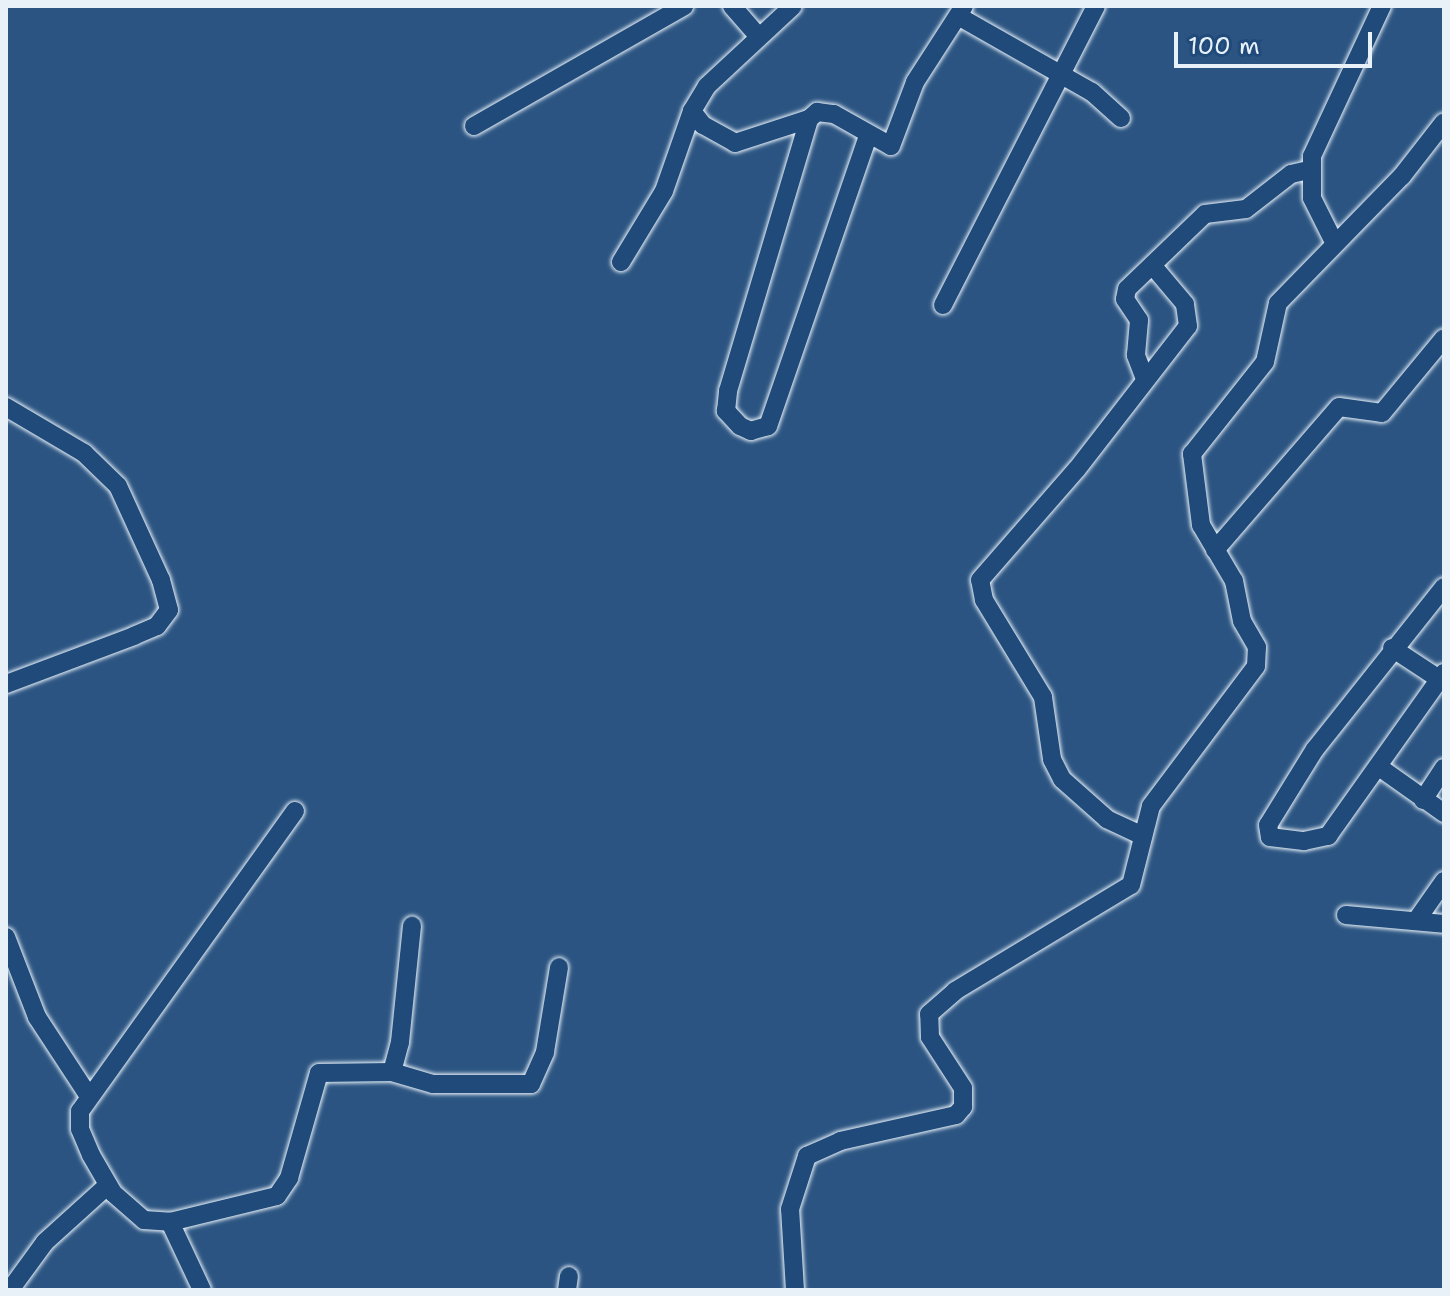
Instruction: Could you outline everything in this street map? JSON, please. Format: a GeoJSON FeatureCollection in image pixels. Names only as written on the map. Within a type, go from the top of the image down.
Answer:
{"type":"FeatureCollection","features":[{"type":"Feature","properties":{"kind":"street"},"geometry":{"type":"LineString","coordinates":[[474,126],[684,6]]}},
{"type":"Feature","properties":{"kind":"street"},"geometry":{"type":"LineString","coordinates":[[732,6],[758,36]]}},
{"type":"Feature","properties":{"kind":"street"},"geometry":{"type":"LineString","coordinates":[[621,262],[664,191],[692,111],[707,86],[793,6]]}},
{"type":"Feature","properties":{"kind":"street"},"geometry":{"type":"LineString","coordinates":[[943,305],[1096,6]]}},
{"type":"Feature","properties":{"kind":"street"},"geometry":{"type":"LineString","coordinates":[[1333,240],[1312,198],[1309,170],[1317,141],[1356,69],[1382,6]]}},
{"type":"Feature","properties":{"kind":"street"},"geometry":{"type":"LineString","coordinates":[[692,111],[703,125],[735,143],[813,116],[834,114],[884,145],[894,143],[915,82],[961,11],[1061,74],[1121,118]]}},
{"type":"Feature","properties":{"kind":"street"},"geometry":{"type":"LineString","coordinates":[[813,116],[725,402],[730,418],[751,431],[768,426],[868,136]]}},
{"type":"Feature","properties":{"kind":"street"},"geometry":{"type":"LineString","coordinates":[[795,1290],[790,1209],[807,1156],[840,1141],[956,1115],[963,1107],[963,1088],[930,1037],[929,1014],[955,991],[1131,885],[1151,806],[1256,666],[1257,647],[1242,621],[1234,581],[1215,550],[1195,500],[1192,454],[1265,362],[1273,310],[1333,240],[1402,176],[1444,122]]}},
{"type":"Feature","properties":{"kind":"street"},"geometry":{"type":"LineString","coordinates":[[1145,379],[1136,355],[1139,320],[1125,294],[1205,214],[1246,209],[1291,174],[1309,170]]}},
{"type":"Feature","properties":{"kind":"street"},"geometry":{"type":"LineString","coordinates":[[1143,836],[1107,819],[1062,779],[1052,759],[1043,697],[984,600],[980,580],[1077,469],[1191,316],[1152,265]]}},
{"type":"Feature","properties":{"kind":"street"},"geometry":{"type":"LineString","coordinates":[[1215,550],[1339,407],[1382,413],[1444,338]]}},
{"type":"Feature","properties":{"kind":"street"},"geometry":{"type":"LineString","coordinates":[[6,407],[84,453],[118,486],[161,580],[169,610],[157,626],[6,684]]}},
{"type":"Feature","properties":{"kind":"street"},"geometry":{"type":"LineString","coordinates":[[1392,648],[1441,676],[1328,836],[1274,840],[1268,825],[1294,783],[1392,648],[1444,587]]}},
{"type":"Feature","properties":{"kind":"street"},"geometry":{"type":"LineString","coordinates":[[1379,767],[1444,813]]}},
{"type":"Feature","properties":{"kind":"street"},"geometry":{"type":"LineString","coordinates":[[1423,800],[1444,768]]}},
{"type":"Feature","properties":{"kind":"street"},"geometry":{"type":"LineString","coordinates":[[295,811],[88,1095],[80,1129],[108,1185],[128,1211],[157,1224],[277,1196],[285,1189],[319,1073],[392,1072],[433,1084],[531,1084],[545,1052],[559,967]]}},
{"type":"Feature","properties":{"kind":"street"},"geometry":{"type":"LineString","coordinates":[[1416,921],[1444,881]]}},
{"type":"Feature","properties":{"kind":"street"},"geometry":{"type":"LineString","coordinates":[[1346,915],[1444,924]]}},
{"type":"Feature","properties":{"kind":"street"},"geometry":{"type":"LineString","coordinates":[[392,1072],[400,1042],[412,926]]}},
{"type":"Feature","properties":{"kind":"street"},"geometry":{"type":"LineString","coordinates":[[6,937],[37,1017],[88,1095]]}},
{"type":"Feature","properties":{"kind":"street"},"geometry":{"type":"LineString","coordinates":[[10,1290],[45,1242],[108,1185]]}},
{"type":"Feature","properties":{"kind":"street"},"geometry":{"type":"LineString","coordinates":[[170,1222],[202,1290]]}}]}
